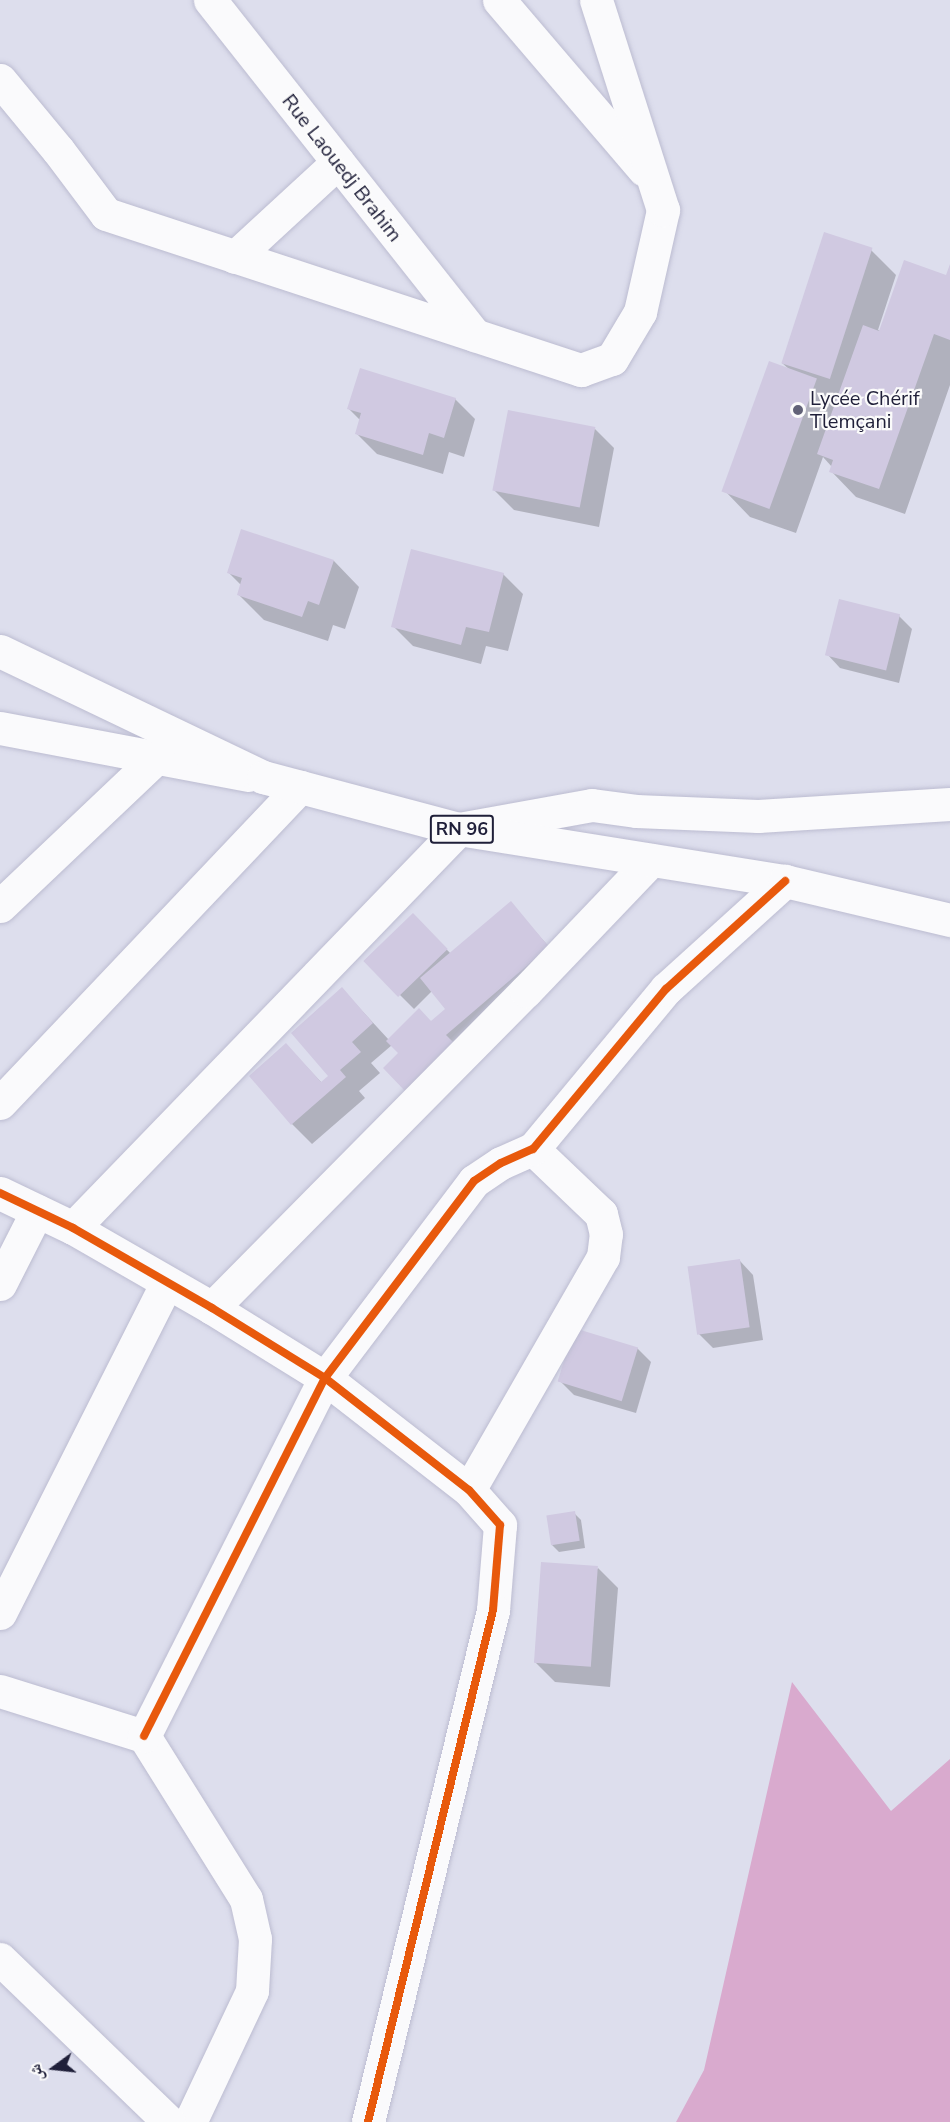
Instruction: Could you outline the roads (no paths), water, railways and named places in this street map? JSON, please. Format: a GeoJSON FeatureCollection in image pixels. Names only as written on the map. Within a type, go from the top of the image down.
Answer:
{"type":"FeatureCollection","features":[{"type":"Feature","properties":{"kind":"street","name":"Rue Laouedj Brahim"},"geometry":{"type":"LineString","coordinates":[[210,0],[475,335]]}},
{"type":"Feature","properties":{"kind":"street"},"geometry":{"type":"LineString","coordinates":[[499,0],[652,179]]}},
{"type":"Feature","properties":{"kind":"street"},"geometry":{"type":"LineString","coordinates":[[0,80],[58,150],[106,214],[581,370],[612,358],[640,312],[663,210],[596,0]]}},
{"type":"Feature","properties":{"kind":"street"},"geometry":{"type":"LineString","coordinates":[[235,257],[338,162]]}},
{"type":"Feature","properties":{"kind":"street","name":"RN 96"},"geometry":{"type":"LineString","coordinates":[[0,651],[262,777],[459,829],[785,881],[950,920]]}},
{"type":"Feature","properties":{"kind":"street"},"geometry":{"type":"LineString","coordinates":[[0,728],[155,759],[262,777]]}},
{"type":"Feature","properties":{"kind":"street"},"geometry":{"type":"LineString","coordinates":[[0,906],[155,759]]}},
{"type":"Feature","properties":{"kind":"street"},"geometry":{"type":"LineString","coordinates":[[0,1103],[300,787]]}},
{"type":"Feature","properties":{"kind":"street"},"geometry":{"type":"LineString","coordinates":[[73,1228],[459,829],[592,805],[636,811],[758,816],[950,804]]}},
{"type":"Feature","properties":{"kind":"street"},"geometry":{"type":"LineString","coordinates":[[212,1308],[526,991],[651,860]]}},
{"type":"Feature","properties":{"kind":"street"},"geometry":{"type":"LineString","coordinates":[[144,1736],[325,1378],[474,1181],[501,1163],[533,1149],[666,989],[785,881]]}},
{"type":"Feature","properties":{"kind":"street"},"geometry":{"type":"LineString","coordinates":[[469,1490],[603,1257],[606,1234],[601,1214],[533,1149]]}},
{"type":"Feature","properties":{"kind":"street"},"geometry":{"type":"LineString","coordinates":[[0,1193],[73,1228],[166,1284],[212,1308],[325,1378],[469,1490],[500,1525],[493,1610],[368,2122]]}},
{"type":"Feature","properties":{"kind":"street"},"geometry":{"type":"LineString","coordinates":[[0,1284],[37,1211]]}},
{"type":"Feature","properties":{"kind":"street"},"geometry":{"type":"LineString","coordinates":[[0,1613],[166,1284]]}},
{"type":"Feature","properties":{"kind":"street"},"geometry":{"type":"LineString","coordinates":[[0,1691],[144,1736],[246,1899],[255,1939],[252,1991],[190,2122]]}},
{"type":"Feature","properties":{"kind":"street"},"geometry":{"type":"LineString","coordinates":[[0,1959],[169,2122]]}},
{"type":"Feature","properties":{"kind":"place","name":"Lycée Chérif Tlemçani"},"geometry":{"type":"Point","coordinates":[798,410]}}]}
